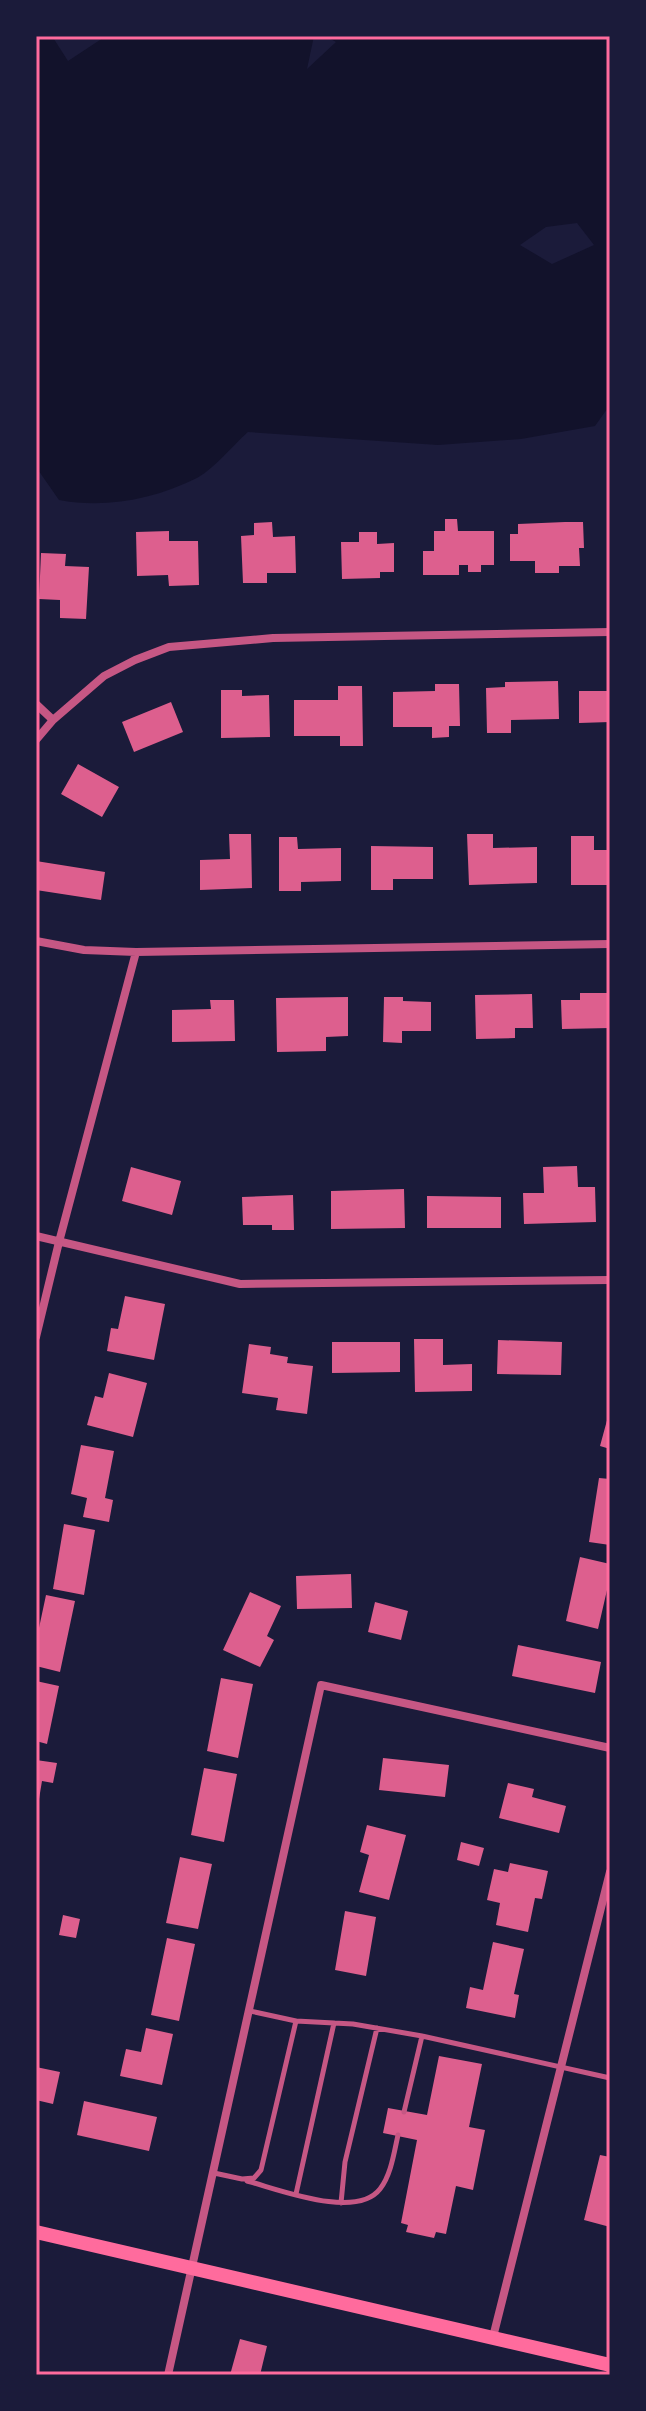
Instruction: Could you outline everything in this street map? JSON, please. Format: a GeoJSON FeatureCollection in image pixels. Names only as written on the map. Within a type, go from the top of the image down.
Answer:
{"type":"FeatureCollection","features":[{"type":"Feature","properties":{"kind":"main road"},"geometry":{"type":"LineString","coordinates":[[36,2232],[610,2365]]}},
{"type":"Feature","properties":{"kind":"street"},"geometry":{"type":"LineString","coordinates":[[36,740],[53,720],[104,676],[169,647],[273,638],[610,632]]}},
{"type":"Feature","properties":{"kind":"street"},"geometry":{"type":"LineString","coordinates":[[36,704],[53,720]]}},
{"type":"Feature","properties":{"kind":"street"},"geometry":{"type":"LineString","coordinates":[[36,941],[84,950],[136,952],[610,944]]}},
{"type":"Feature","properties":{"kind":"street"},"geometry":{"type":"LineString","coordinates":[[36,1337],[136,952]]}},
{"type":"Feature","properties":{"kind":"street"},"geometry":{"type":"LineString","coordinates":[[36,1236],[240,1284],[610,1280]]}},
{"type":"Feature","properties":{"kind":"street"},"geometry":{"type":"LineString","coordinates":[[168,2375],[321,1685],[610,1748]]}},
{"type":"Feature","properties":{"kind":"street"},"geometry":{"type":"LineString","coordinates":[[493,2337],[610,1872]]}},
{"type":"Feature","properties":{"kind":"lane"},"geometry":{"type":"LineString","coordinates":[[250,2011],[296,2021],[377,2028],[422,2036],[610,2078]]}},
{"type":"Feature","properties":{"kind":"lane"},"geometry":{"type":"LineString","coordinates":[[242,2179],[254,2178],[261,2170],[296,2021]]}},
{"type":"Feature","properties":{"kind":"lane"},"geometry":{"type":"LineString","coordinates":[[296,2194],[334,2023]]}},
{"type":"Feature","properties":{"kind":"lane"},"geometry":{"type":"LineString","coordinates":[[341,2203],[345,2162],[377,2028]]}},
{"type":"Feature","properties":{"kind":"lane"},"geometry":{"type":"LineString","coordinates":[[404,2112],[422,2036]]}},
{"type":"Feature","properties":{"kind":"lane"},"geometry":{"type":"LineString","coordinates":[[214,2173],[341,2203],[360,2201],[374,2196],[383,2186],[398,2135]]}},
{"type":"Feature","properties":{"kind":"shaded area"},"geometry":{"type":"Polygon","coordinates":[[[36,36],[52,36],[68,61],[106,36],[314,36],[307,69],[336,42],[325,36],[608,36],[610,405],[595,426],[521,439],[438,445],[248,432],[197,478],[147,497],[112,503],[59,500],[36,467],[36,36]],[[577,223],[546,227],[520,245],[552,264],[594,245],[577,223]]]}},
{"type":"Feature","properties":{"kind":"building"},"geometry":{"type":"Polygon","coordinates":[[[445,519],[457,519],[458,531],[494,531],[494,565],[481,565],[481,572],[468,572],[468,565],[459,565],[459,575],[423,575],[423,551],[434,551],[434,531],[445,531],[445,519]]]}},
{"type":"Feature","properties":{"kind":"building"},"geometry":{"type":"Polygon","coordinates":[[[272,522],[273,537],[295,536],[296,573],[267,573],[267,583],[243,583],[241,536],[254,535],[254,523],[272,522]]]}},
{"type":"Feature","properties":{"kind":"building"},"geometry":{"type":"Polygon","coordinates":[[[583,522],[584,548],[579,548],[580,566],[559,566],[559,573],[535,573],[535,561],[510,561],[510,534],[518,534],[518,524],[583,522]]]}},
{"type":"Feature","properties":{"kind":"building"},"geometry":{"type":"Polygon","coordinates":[[[169,531],[169,541],[198,541],[199,585],[169,586],[168,575],[137,576],[136,532],[169,531]]]}},
{"type":"Feature","properties":{"kind":"building"},"geometry":{"type":"Polygon","coordinates":[[[359,532],[377,532],[377,544],[394,543],[394,572],[380,572],[380,578],[342,579],[341,542],[359,542],[359,532]]]}},
{"type":"Feature","properties":{"kind":"building"},"geometry":{"type":"Polygon","coordinates":[[[41,553],[66,554],[65,566],[89,567],[86,619],[60,618],[60,600],[39,599],[41,553]]]}},
{"type":"Feature","properties":{"kind":"building"},"geometry":{"type":"Polygon","coordinates":[[[558,681],[559,719],[511,720],[511,733],[487,733],[486,688],[505,687],[505,682],[558,681]]]}},
{"type":"Feature","properties":{"kind":"building"},"geometry":{"type":"Polygon","coordinates":[[[435,684],[459,684],[460,726],[449,726],[449,737],[432,738],[432,727],[393,727],[393,692],[435,691],[435,684]]]}},
{"type":"Feature","properties":{"kind":"building"},"geometry":{"type":"Polygon","coordinates":[[[338,686],[362,686],[363,746],[340,746],[340,736],[294,736],[294,700],[338,700],[338,686]]]}},
{"type":"Feature","properties":{"kind":"building"},"geometry":{"type":"Polygon","coordinates":[[[221,690],[242,690],[242,696],[269,695],[270,737],[221,738],[221,690]]]}},
{"type":"Feature","properties":{"kind":"building"},"geometry":{"type":"Polygon","coordinates":[[[579,691],[610,691],[610,722],[579,723],[579,691]]]}},
{"type":"Feature","properties":{"kind":"building"},"geometry":{"type":"Polygon","coordinates":[[[171,702],[183,732],[134,752],[122,722],[171,702]]]}},
{"type":"Feature","properties":{"kind":"building"},"geometry":{"type":"Polygon","coordinates":[[[78,764],[119,787],[102,817],[61,794],[78,764]]]}},
{"type":"Feature","properties":{"kind":"building"},"geometry":{"type":"Polygon","coordinates":[[[229,834],[251,834],[252,888],[200,890],[200,860],[230,859],[229,834]]]}},
{"type":"Feature","properties":{"kind":"building"},"geometry":{"type":"Polygon","coordinates":[[[467,834],[493,834],[493,848],[537,847],[537,883],[469,885],[467,834]]]}},
{"type":"Feature","properties":{"kind":"building"},"geometry":{"type":"Polygon","coordinates":[[[571,836],[594,836],[594,850],[610,850],[610,885],[571,885],[571,836]]]}},
{"type":"Feature","properties":{"kind":"building"},"geometry":{"type":"Polygon","coordinates":[[[279,837],[297,837],[298,849],[341,848],[341,881],[301,882],[301,891],[279,891],[279,837]]]}},
{"type":"Feature","properties":{"kind":"building"},"geometry":{"type":"Polygon","coordinates":[[[371,846],[433,847],[433,879],[393,879],[393,890],[371,890],[371,846]]]}},
{"type":"Feature","properties":{"kind":"building"},"geometry":{"type":"Polygon","coordinates":[[[36,861],[105,872],[101,900],[36,890],[36,861]]]}},
{"type":"Feature","properties":{"kind":"building"},"geometry":{"type":"Polygon","coordinates":[[[580,993],[610,993],[610,1028],[562,1029],[561,1000],[580,1000],[580,993]]]}},
{"type":"Feature","properties":{"kind":"building"},"geometry":{"type":"Polygon","coordinates":[[[532,994],[533,1028],[515,1028],[515,1038],[476,1039],[475,995],[532,994]]]}},
{"type":"Feature","properties":{"kind":"building"},"geometry":{"type":"Polygon","coordinates":[[[348,997],[348,1036],[326,1037],[326,1051],[277,1052],[276,998],[348,997]]]}},
{"type":"Feature","properties":{"kind":"building"},"geometry":{"type":"Polygon","coordinates":[[[384,997],[431,1002],[431,1031],[402,1031],[402,1043],[383,1042],[384,997]]]}},
{"type":"Feature","properties":{"kind":"building"},"geometry":{"type":"Polygon","coordinates":[[[210,1000],[234,1000],[235,1041],[172,1042],[172,1010],[211,1009],[210,1000]]]}},
{"type":"Feature","properties":{"kind":"building"},"geometry":{"type":"Polygon","coordinates":[[[577,1166],[578,1187],[595,1187],[596,1222],[524,1224],[523,1193],[544,1193],[543,1167],[577,1166]]]}},
{"type":"Feature","properties":{"kind":"building"},"geometry":{"type":"Polygon","coordinates":[[[131,1167],[181,1181],[172,1215],[122,1201],[131,1167]]]}},
{"type":"Feature","properties":{"kind":"building"},"geometry":{"type":"Polygon","coordinates":[[[404,1189],[405,1228],[331,1229],[331,1191],[404,1189]]]}},
{"type":"Feature","properties":{"kind":"building"},"geometry":{"type":"Polygon","coordinates":[[[293,1195],[294,1230],[272,1230],[272,1225],[243,1225],[242,1197],[293,1195]]]}},
{"type":"Feature","properties":{"kind":"building"},"geometry":{"type":"Polygon","coordinates":[[[427,1196],[501,1197],[501,1228],[427,1228],[427,1196]]]}},
{"type":"Feature","properties":{"kind":"building"},"geometry":{"type":"Polygon","coordinates":[[[125,1296],[165,1304],[154,1360],[107,1351],[111,1328],[118,1329],[125,1296]]]}},
{"type":"Feature","properties":{"kind":"building"},"geometry":{"type":"Polygon","coordinates":[[[414,1339],[443,1339],[443,1365],[472,1364],[472,1391],[415,1392],[414,1339]]]}},
{"type":"Feature","properties":{"kind":"building"},"geometry":{"type":"Polygon","coordinates":[[[498,1340],[562,1342],[561,1375],[497,1374],[498,1340]]]}},
{"type":"Feature","properties":{"kind":"building"},"geometry":{"type":"Polygon","coordinates":[[[332,1342],[400,1342],[400,1372],[332,1373],[332,1342]]]}},
{"type":"Feature","properties":{"kind":"building"},"geometry":{"type":"Polygon","coordinates":[[[249,1344],[271,1347],[270,1354],[288,1357],[287,1363],[313,1366],[307,1414],[276,1410],[278,1398],[242,1393],[249,1344]]]}},
{"type":"Feature","properties":{"kind":"building"},"geometry":{"type":"Polygon","coordinates":[[[109,1373],[147,1383],[133,1437],[87,1425],[95,1396],[103,1398],[109,1373]]]}},
{"type":"Feature","properties":{"kind":"building"},"geometry":{"type":"Polygon","coordinates":[[[610,1413],[610,1449],[600,1446],[610,1413]]]}},
{"type":"Feature","properties":{"kind":"building"},"geometry":{"type":"Polygon","coordinates":[[[81,1445],[114,1451],[105,1498],[113,1500],[109,1522],[83,1517],[87,1498],[71,1494],[81,1445]]]}},
{"type":"Feature","properties":{"kind":"building"},"geometry":{"type":"Polygon","coordinates":[[[599,1478],[610,1479],[610,1545],[589,1542],[599,1478]]]}},
{"type":"Feature","properties":{"kind":"building"},"geometry":{"type":"Polygon","coordinates":[[[64,1524],[95,1530],[84,1595],[53,1589],[64,1524]]]}},
{"type":"Feature","properties":{"kind":"building"},"geometry":{"type":"Polygon","coordinates":[[[580,1557],[610,1564],[598,1629],[566,1621],[580,1557]]]}},
{"type":"Feature","properties":{"kind":"building"},"geometry":{"type":"Polygon","coordinates":[[[351,1574],[352,1608],[297,1609],[296,1576],[351,1574]]]}},
{"type":"Feature","properties":{"kind":"building"},"geometry":{"type":"Polygon","coordinates":[[[250,1592],[281,1606],[267,1636],[274,1640],[260,1667],[223,1650],[250,1592]]]}},
{"type":"Feature","properties":{"kind":"building"},"geometry":{"type":"Polygon","coordinates":[[[46,1595],[75,1601],[60,1672],[36,1666],[36,1642],[46,1595]]]}},
{"type":"Feature","properties":{"kind":"building"},"geometry":{"type":"Polygon","coordinates":[[[375,1602],[408,1611],[401,1640],[368,1632],[375,1602]]]}},
{"type":"Feature","properties":{"kind":"building"},"geometry":{"type":"Polygon","coordinates":[[[518,1645],[601,1662],[595,1693],[512,1676],[518,1645]]]}},
{"type":"Feature","properties":{"kind":"building"},"geometry":{"type":"Polygon","coordinates":[[[221,1678],[253,1684],[238,1758],[207,1751],[221,1678]]]}},
{"type":"Feature","properties":{"kind":"building"},"geometry":{"type":"Polygon","coordinates":[[[36,1681],[59,1686],[47,1744],[36,1741],[36,1681]]]}},
{"type":"Feature","properties":{"kind":"building"},"geometry":{"type":"Polygon","coordinates":[[[383,1758],[449,1765],[445,1797],[379,1790],[383,1758]]]}},
{"type":"Feature","properties":{"kind":"building"},"geometry":{"type":"Polygon","coordinates":[[[36,1760],[57,1763],[53,1783],[42,1781],[38,1805],[36,1760]]]}},
{"type":"Feature","properties":{"kind":"building"},"geometry":{"type":"Polygon","coordinates":[[[204,1768],[237,1774],[224,1842],[191,1835],[204,1768]]]}},
{"type":"Feature","properties":{"kind":"building"},"geometry":{"type":"Polygon","coordinates":[[[508,1783],[534,1789],[532,1797],[566,1806],[559,1833],[499,1818],[508,1783]]]}},
{"type":"Feature","properties":{"kind":"building"},"geometry":{"type":"Polygon","coordinates":[[[367,1825],[406,1835],[389,1900],[359,1892],[369,1855],[360,1852],[367,1825]]]}},
{"type":"Feature","properties":{"kind":"building"},"geometry":{"type":"Polygon","coordinates":[[[461,1842],[484,1848],[479,1866],[457,1860],[461,1842]]]}},
{"type":"Feature","properties":{"kind":"building"},"geometry":{"type":"Polygon","coordinates":[[[180,1857],[212,1864],[198,1929],[166,1923],[180,1857]]]}},
{"type":"Feature","properties":{"kind":"building"},"geometry":{"type":"Polygon","coordinates":[[[510,1863],[548,1871],[542,1899],[535,1898],[528,1932],[496,1925],[500,1903],[487,1900],[494,1869],[508,1872],[510,1863]]]}},
{"type":"Feature","properties":{"kind":"building"},"geometry":{"type":"Polygon","coordinates":[[[345,1911],[376,1917],[366,1976],[335,1970],[345,1911]]]}},
{"type":"Feature","properties":{"kind":"building"},"geometry":{"type":"Polygon","coordinates":[[[63,1915],[80,1919],[76,1938],[59,1935],[63,1915]]]}},
{"type":"Feature","properties":{"kind":"building"},"geometry":{"type":"Polygon","coordinates":[[[167,1938],[195,1944],[179,2021],[151,2015],[167,1938]]]}},
{"type":"Feature","properties":{"kind":"building"},"geometry":{"type":"Polygon","coordinates":[[[493,1942],[524,1949],[514,1994],[519,1995],[515,2018],[466,2008],[470,1987],[483,1990],[493,1942]]]}},
{"type":"Feature","properties":{"kind":"building"},"geometry":{"type":"Polygon","coordinates":[[[146,2028],[173,2034],[162,2085],[120,2076],[126,2049],[141,2052],[146,2028]]]}},
{"type":"Feature","properties":{"kind":"building"},"geometry":{"type":"Polygon","coordinates":[[[439,2056],[482,2064],[469,2127],[485,2130],[473,2190],[456,2186],[446,2234],[436,2232],[434,2238],[406,2232],[408,2225],[401,2223],[417,2140],[383,2133],[388,2108],[427,2115],[439,2056]]]}},
{"type":"Feature","properties":{"kind":"building"},"geometry":{"type":"Polygon","coordinates":[[[36,2067],[60,2072],[53,2104],[36,2100],[36,2067]]]}},
{"type":"Feature","properties":{"kind":"building"},"geometry":{"type":"Polygon","coordinates":[[[84,2101],[157,2117],[149,2151],[77,2135],[84,2101]]]}},
{"type":"Feature","properties":{"kind":"building"},"geometry":{"type":"Polygon","coordinates":[[[600,2155],[610,2157],[610,2227],[584,2220],[600,2155]]]}},
{"type":"Feature","properties":{"kind":"building"},"geometry":{"type":"Polygon","coordinates":[[[240,2339],[267,2346],[260,2375],[230,2375],[240,2339]]]}}]}
